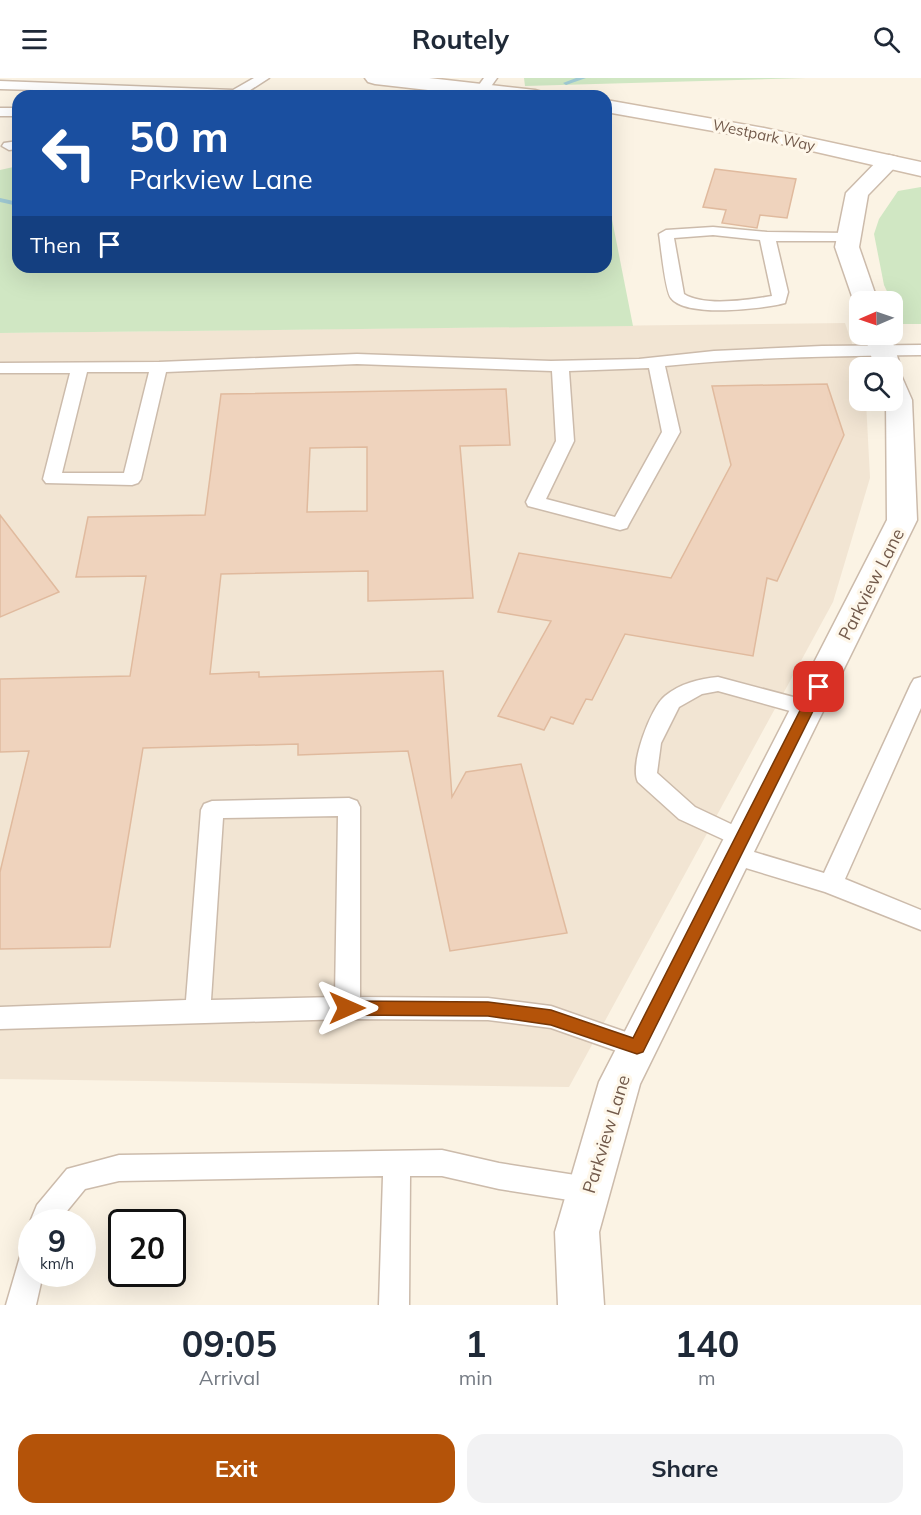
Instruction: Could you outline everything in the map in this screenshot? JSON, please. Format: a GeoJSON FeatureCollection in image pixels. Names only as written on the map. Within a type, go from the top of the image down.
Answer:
{"type":"FeatureCollection","features":[{"type":"Feature","properties":{"kind":"street"},"geometry":{"type":"LineString","coordinates":[[375,78],[489,86],[507,90]]}},
{"type":"Feature","properties":{"kind":"street","name":"Westpark Way"},"geometry":{"type":"LineString","coordinates":[[612,107],[764,134],[921,169]]}},
{"type":"Feature","properties":{"kind":"street"},"geometry":{"type":"LineString","coordinates":[[862,291],[847,247],[857,193],[890,162]]}},
{"type":"Feature","properties":{"kind":"street","name":"Parkview Lane"},"geometry":{"type":"LineString","coordinates":[[581,1305],[577,1232],[620,1082],[902,520],[899,411]]}},
{"type":"Feature","properties":{"kind":"lane"},"geometry":{"type":"LineString","coordinates":[[242,90],[263,78]]}},
{"type":"Feature","properties":{"kind":"lane"},"geometry":{"type":"LineString","coordinates":[[0,85],[116,90]]}},
{"type":"Feature","properties":{"kind":"lane"},"geometry":{"type":"LineString","coordinates":[[767,236],[780,292],[778,300],[766,303],[686,303],[677,296],[666,234],[713,231],[767,236],[849,237]]}},
{"type":"Feature","properties":{"kind":"lane"},"geometry":{"type":"LineString","coordinates":[[890,357],[921,350]]}},
{"type":"Feature","properties":{"kind":"lane"},"geometry":{"type":"LineString","coordinates":[[0,368],[159,367],[357,359],[560,366],[656,362],[714,356],[849,358]]}},
{"type":"Feature","properties":{"kind":"lane"},"geometry":{"type":"LineString","coordinates":[[560,366],[565,441],[535,502],[620,524],[671,432],[656,362]]}},
{"type":"Feature","properties":{"kind":"lane"},"geometry":{"type":"LineString","coordinates":[[80,368],[52,479],[132,478],[159,367]]}},
{"type":"Feature","properties":{"kind":"lane"},"geometry":{"type":"LineString","coordinates":[[808,708],[718,684],[697,687],[670,702],[650,743],[646,776],[687,813],[738,847],[921,920]]}},
{"type":"Feature","properties":{"kind":"lane"},"geometry":{"type":"LineString","coordinates":[[831,884],[921,684]]}},
{"type":"Feature","properties":{"kind":"lane"},"geometry":{"type":"LineString","coordinates":[[198,1011],[212,810],[235,809],[349,807],[347,1008]]}},
{"type":"Feature","properties":{"kind":"lane"},"geometry":{"type":"LineString","coordinates":[[0,1018],[347,1008],[488,1009],[551,1017],[637,1047]]}},
{"type":"Feature","properties":{"kind":"lane"},"geometry":{"type":"LineString","coordinates":[[394,1305],[397,1163]]}},
{"type":"Feature","properties":{"kind":"lane"},"geometry":{"type":"LineString","coordinates":[[51,1209],[78,1178],[119,1168],[442,1163],[499,1176],[588,1190]]}},
{"type":"Feature","properties":{"kind":"lane"},"geometry":{"type":"LineString","coordinates":[[21,1305],[25,1287]]}},
{"type":"Feature","properties":{"kind":"shaded area"},"geometry":{"type":"Polygon","coordinates":[[[845,323],[849,335],[849,345],[852,345],[857,357],[849,357],[849,411],[867,411],[870,478],[833,602],[569,1087],[0,1079],[0,333],[845,323]]]}},
{"type":"Feature","properties":{"kind":"green space"},"geometry":{"type":"Polygon","coordinates":[[[524,78],[806,78],[525,86],[524,78]]]}},
{"type":"Feature","properties":{"kind":"green space"},"geometry":{"type":"Polygon","coordinates":[[[12,167],[12,273],[612,273],[612,219],[633,326],[0,333],[0,170],[12,167]]]}},
{"type":"Feature","properties":{"kind":"green space"},"geometry":{"type":"Polygon","coordinates":[[[921,187],[921,324],[903,324],[903,291],[887,291],[874,234],[879,219],[898,191],[921,187]]]}},
{"type":"Feature","properties":{"kind":"building"},"geometry":{"type":"Polygon","coordinates":[[[715,169],[796,179],[787,218],[760,215],[757,228],[722,223],[726,210],[703,207],[715,169]]]}},
{"type":"Feature","properties":{"kind":"building"},"geometry":{"type":"Polygon","coordinates":[[[827,384],[844,435],[777,581],[767,578],[753,656],[625,634],[592,700],[586,699],[573,724],[551,717],[544,730],[498,716],[551,621],[498,612],[519,553],[671,578],[731,465],[712,386],[827,384]]]}},
{"type":"Feature","properties":{"kind":"building"},"geometry":{"type":"Polygon","coordinates":[[[506,389],[510,445],[460,446],[473,598],[368,601],[368,571],[221,574],[210,674],[259,672],[259,677],[443,671],[452,797],[466,772],[521,764],[567,933],[450,951],[408,751],[298,755],[298,744],[143,748],[110,947],[0,949],[0,872],[29,751],[0,752],[0,679],[130,676],[146,576],[76,577],[88,517],[205,515],[221,394],[506,389]],[[367,447],[310,448],[307,512],[367,511],[367,447]]]}},
{"type":"Feature","properties":{"kind":"building"},"geometry":{"type":"Polygon","coordinates":[[[0,515],[59,592],[0,617],[0,515]]]}},
{"type":"Feature","properties":{"kind":"waterway"},"geometry":{"type":"LineString","coordinates":[[566,83],[583,78]]}},
{"type":"Feature","properties":{"kind":"waterway"},"geometry":{"type":"LineString","coordinates":[[0,200],[12,203]]}},
{"type":"Feature","properties":{"kind":"route"},"geometry":{"type":"LineString","coordinates":[[347,1008],[488,1009],[551,1017],[637,1047],[819,687]]}}]}
